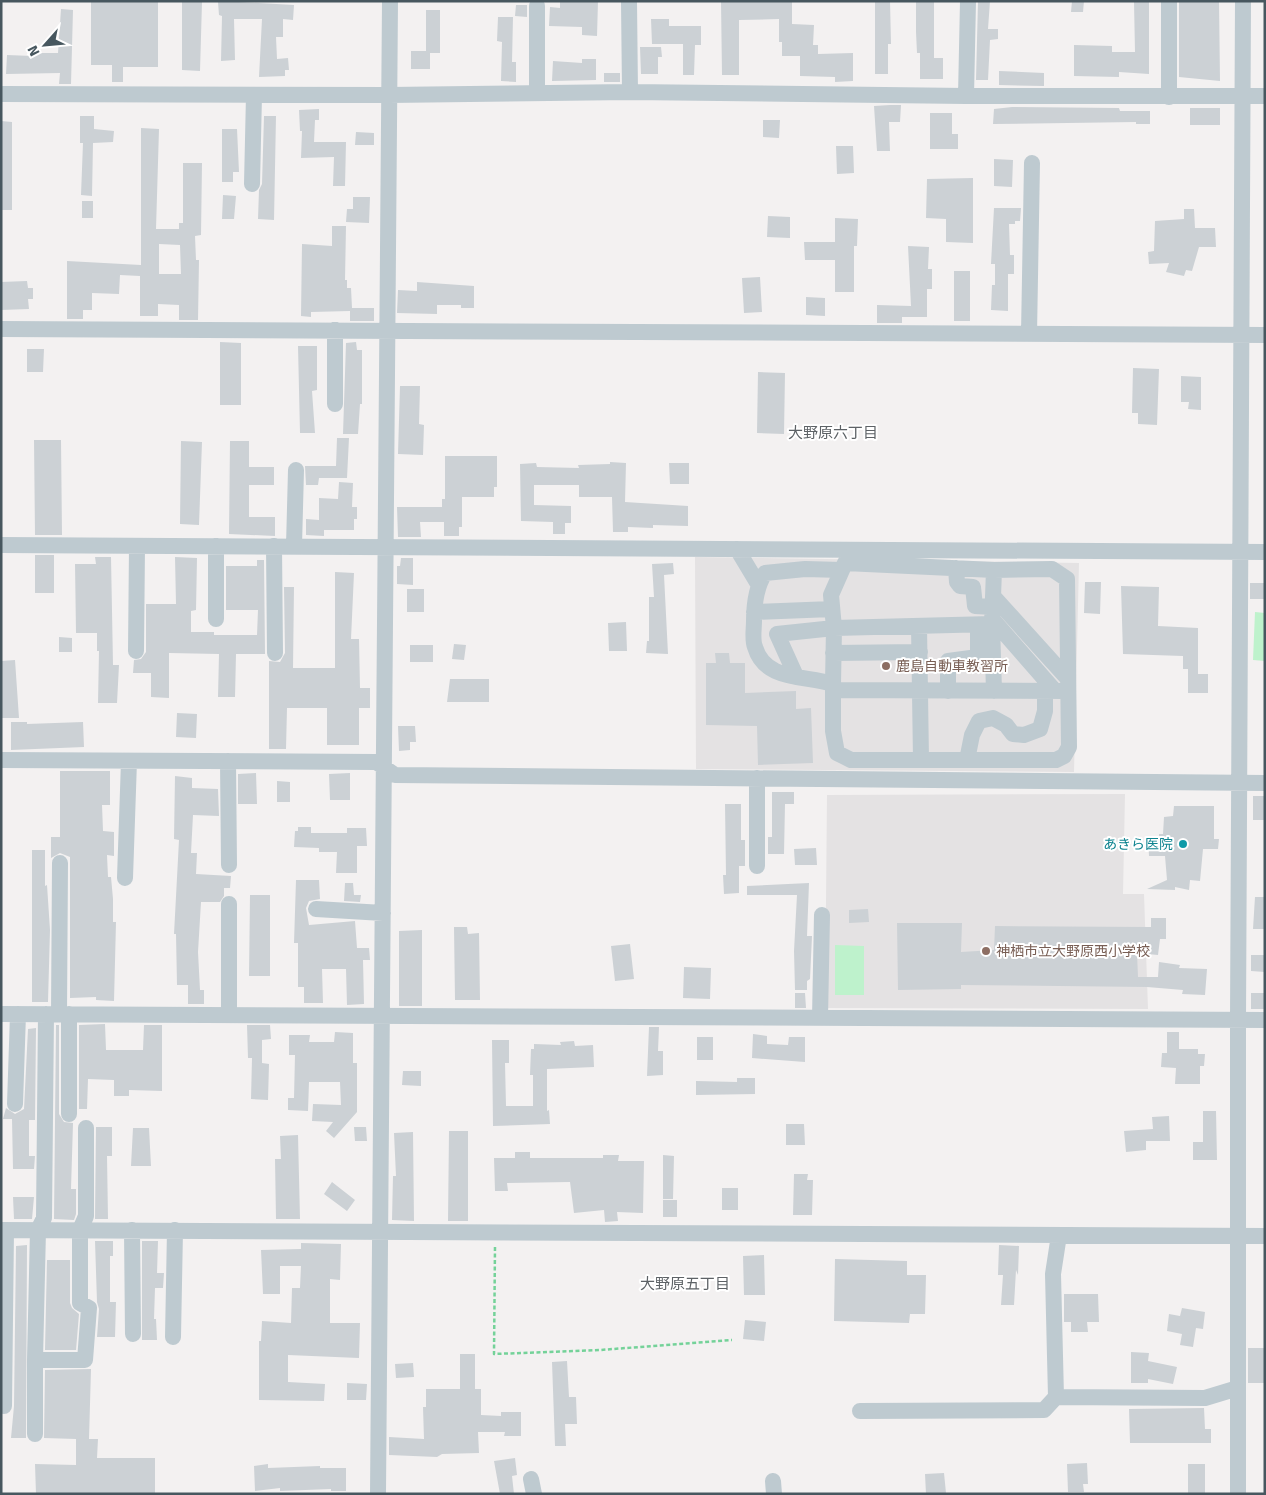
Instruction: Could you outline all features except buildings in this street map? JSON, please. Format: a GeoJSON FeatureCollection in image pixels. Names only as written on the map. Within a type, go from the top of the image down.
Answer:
{"type":"FeatureCollection","features":[{"type":"Feature","properties":{"kind":"street"},"geometry":{"type":"LineString","coordinates":[[378,1494],[390,1]]}},
{"type":"Feature","properties":{"kind":"street"},"geometry":{"type":"LineString","coordinates":[[966,96],[968,1]]}},
{"type":"Feature","properties":{"kind":"street"},"geometry":{"type":"LineString","coordinates":[[1168,1],[1169,97]]}},
{"type":"Feature","properties":{"kind":"street"},"geometry":{"type":"LineString","coordinates":[[1238,1494],[1238,1020],[1243,1]]}},
{"type":"Feature","properties":{"kind":"street"},"geometry":{"type":"LineString","coordinates":[[629,2],[630,92]]}},
{"type":"Feature","properties":{"kind":"street"},"geometry":{"type":"LineString","coordinates":[[537,6],[537,93]]}},
{"type":"Feature","properties":{"kind":"street"},"geometry":{"type":"LineString","coordinates":[[1,94],[389,95],[630,92],[966,96],[1265,96]]}},
{"type":"Feature","properties":{"kind":"street"},"geometry":{"type":"LineString","coordinates":[[252,184],[254,95]]}},
{"type":"Feature","properties":{"kind":"street"},"geometry":{"type":"LineString","coordinates":[[1029,334],[1032,164]]}},
{"type":"Feature","properties":{"kind":"street"},"geometry":{"type":"LineString","coordinates":[[1,329],[1265,335]]}},
{"type":"Feature","properties":{"kind":"street"},"geometry":{"type":"LineString","coordinates":[[334,330],[335,404]]}},
{"type":"Feature","properties":{"kind":"street"},"geometry":{"type":"LineString","coordinates":[[294,546],[296,470]]}},
{"type":"Feature","properties":{"kind":"street"},"geometry":{"type":"LineString","coordinates":[[1,545],[1265,552]]}},
{"type":"Feature","properties":{"kind":"street"},"geometry":{"type":"LineString","coordinates":[[136,650],[137,546]]}},
{"type":"Feature","properties":{"kind":"street"},"geometry":{"type":"LineString","coordinates":[[216,546],[216,619]]}},
{"type":"Feature","properties":{"kind":"street"},"geometry":{"type":"LineString","coordinates":[[274,546],[275,654]]}},
{"type":"Feature","properties":{"kind":"street"},"geometry":{"type":"LineString","coordinates":[[737,549],[758,584]]}},
{"type":"Feature","properties":{"kind":"street"},"geometry":{"type":"LineString","coordinates":[[845,563],[956,568],[994,570],[1052,569],[1067,579],[1059,688],[1069,747],[1064,756],[1056,760],[851,760],[837,753],[833,731],[834,628],[831,595],[845,563]]}},
{"type":"Feature","properties":{"kind":"street"},"geometry":{"type":"LineString","coordinates":[[956,568],[957,582],[960,586],[974,587],[974,606],[990,614],[1059,688]]}},
{"type":"Feature","properties":{"kind":"street"},"geometry":{"type":"LineString","coordinates":[[842,570],[805,569],[765,573],[758,584],[754,612],[754,646],[763,664],[778,673],[796,676],[833,687],[994,691],[1059,688]]}},
{"type":"Feature","properties":{"kind":"street"},"geometry":{"type":"LineString","coordinates":[[994,570],[990,614],[994,691]]}},
{"type":"Feature","properties":{"kind":"street"},"geometry":{"type":"LineString","coordinates":[[754,612],[832,609]]}},
{"type":"Feature","properties":{"kind":"street"},"geometry":{"type":"LineString","coordinates":[[796,676],[777,634],[834,628],[919,626],[990,614]]}},
{"type":"Feature","properties":{"kind":"street"},"geometry":{"type":"LineString","coordinates":[[990,614],[1059,688]]}},
{"type":"Feature","properties":{"kind":"street"},"geometry":{"type":"LineString","coordinates":[[948,690],[948,661],[978,658],[990,614]]}},
{"type":"Feature","properties":{"kind":"street"},"geometry":{"type":"LineString","coordinates":[[919,626],[921,760]]}},
{"type":"Feature","properties":{"kind":"street"},"geometry":{"type":"LineString","coordinates":[[833,653],[920,652]]}},
{"type":"Feature","properties":{"kind":"street"},"geometry":{"type":"LineString","coordinates":[[967,760],[972,735],[979,721],[993,718],[1006,725],[1013,734],[1024,735],[1040,729],[1045,711],[1059,688]]}},
{"type":"Feature","properties":{"kind":"street"},"geometry":{"type":"LineString","coordinates":[[1,760],[376,762],[395,775],[1265,783]]}},
{"type":"Feature","properties":{"kind":"street"},"geometry":{"type":"LineString","coordinates":[[125,878],[129,761]]}},
{"type":"Feature","properties":{"kind":"street"},"geometry":{"type":"LineString","coordinates":[[228,761],[229,865]]}},
{"type":"Feature","properties":{"kind":"street"},"geometry":{"type":"LineString","coordinates":[[757,778],[757,866]]}},
{"type":"Feature","properties":{"kind":"street"},"geometry":{"type":"LineString","coordinates":[[35,1434],[38,1230],[44,1218],[58,1014],[60,863]]}},
{"type":"Feature","properties":{"kind":"street"},"geometry":{"type":"LineString","coordinates":[[229,904],[229,1014]]}},
{"type":"Feature","properties":{"kind":"street"},"geometry":{"type":"LineString","coordinates":[[316,909],[383,913]]}},
{"type":"Feature","properties":{"kind":"street"},"geometry":{"type":"LineString","coordinates":[[820,1018],[822,915]]}},
{"type":"Feature","properties":{"kind":"street"},"geometry":{"type":"LineString","coordinates":[[15,1104],[10,1014],[1265,1020]]}},
{"type":"Feature","properties":{"kind":"street"},"geometry":{"type":"LineString","coordinates":[[58,1014],[68,1114]]}},
{"type":"Feature","properties":{"kind":"street"},"geometry":{"type":"LineString","coordinates":[[35,1360],[85,1360],[89,1308],[80,1303],[80,1230],[86,1216],[86,1128]]}},
{"type":"Feature","properties":{"kind":"street"},"geometry":{"type":"LineString","coordinates":[[4,1406],[4,1230],[381,1231],[496,1234],[1265,1236]]}},
{"type":"Feature","properties":{"kind":"street"},"geometry":{"type":"LineString","coordinates":[[132,1230],[133,1334]]}},
{"type":"Feature","properties":{"kind":"street"},"geometry":{"type":"LineString","coordinates":[[173,1337],[174,1230]]}},
{"type":"Feature","properties":{"kind":"street"},"geometry":{"type":"LineString","coordinates":[[860,1410],[1044,1410],[1056,1397],[1053,1274],[1060,1235]]}},
{"type":"Feature","properties":{"kind":"street"},"geometry":{"type":"LineString","coordinates":[[1056,1397],[1205,1398],[1238,1388]]}},
{"type":"Feature","properties":{"kind":"path"},"geometry":{"type":"LineString","coordinates":[[496,1234],[494,1354],[600,1350],[732,1340]]}},
{"type":"Feature","properties":{"kind":"shaded area","name":"鹿島自動車教習所"},"geometry":{"type":"Polygon","coordinates":[[[695,557],[1079,563],[1074,772],[696,769],[695,557]]]}},
{"type":"Feature","properties":{"kind":"shaded area","name":"神栖市立大野原西小学校"},"geometry":{"type":"Polygon","coordinates":[[[1125,794],[1123,894],[1144,894],[1148,1009],[825,1008],[827,795],[1125,794]]]}},
{"type":"Feature","properties":{"kind":"green space"},"geometry":{"type":"Polygon","coordinates":[[[1255,612],[1265,613],[1265,661],[1253,660],[1255,612]]]}},
{"type":"Feature","properties":{"kind":"green space"},"geometry":{"type":"Polygon","coordinates":[[[835,945],[864,946],[864,995],[835,995],[835,945]]]}},
{"type":"Feature","properties":{"kind":"place","name":"鹿島自動車教習所"},"geometry":{"type":"Point","coordinates":[886,666]}},
{"type":"Feature","properties":{"kind":"place","name":"あきら医院"},"geometry":{"type":"Point","coordinates":[1183,844]}},
{"type":"Feature","properties":{"kind":"place","name":"神栖市立大野原西小学校"},"geometry":{"type":"Point","coordinates":[986,951]}},
{"type":"Feature","properties":{"kind":"district","name":"大野原六丁目"},"geometry":{"type":"Point","coordinates":[833,433]}},
{"type":"Feature","properties":{"kind":"district","name":"大野原五丁目"},"geometry":{"type":"Point","coordinates":[685,1284]}}]}
